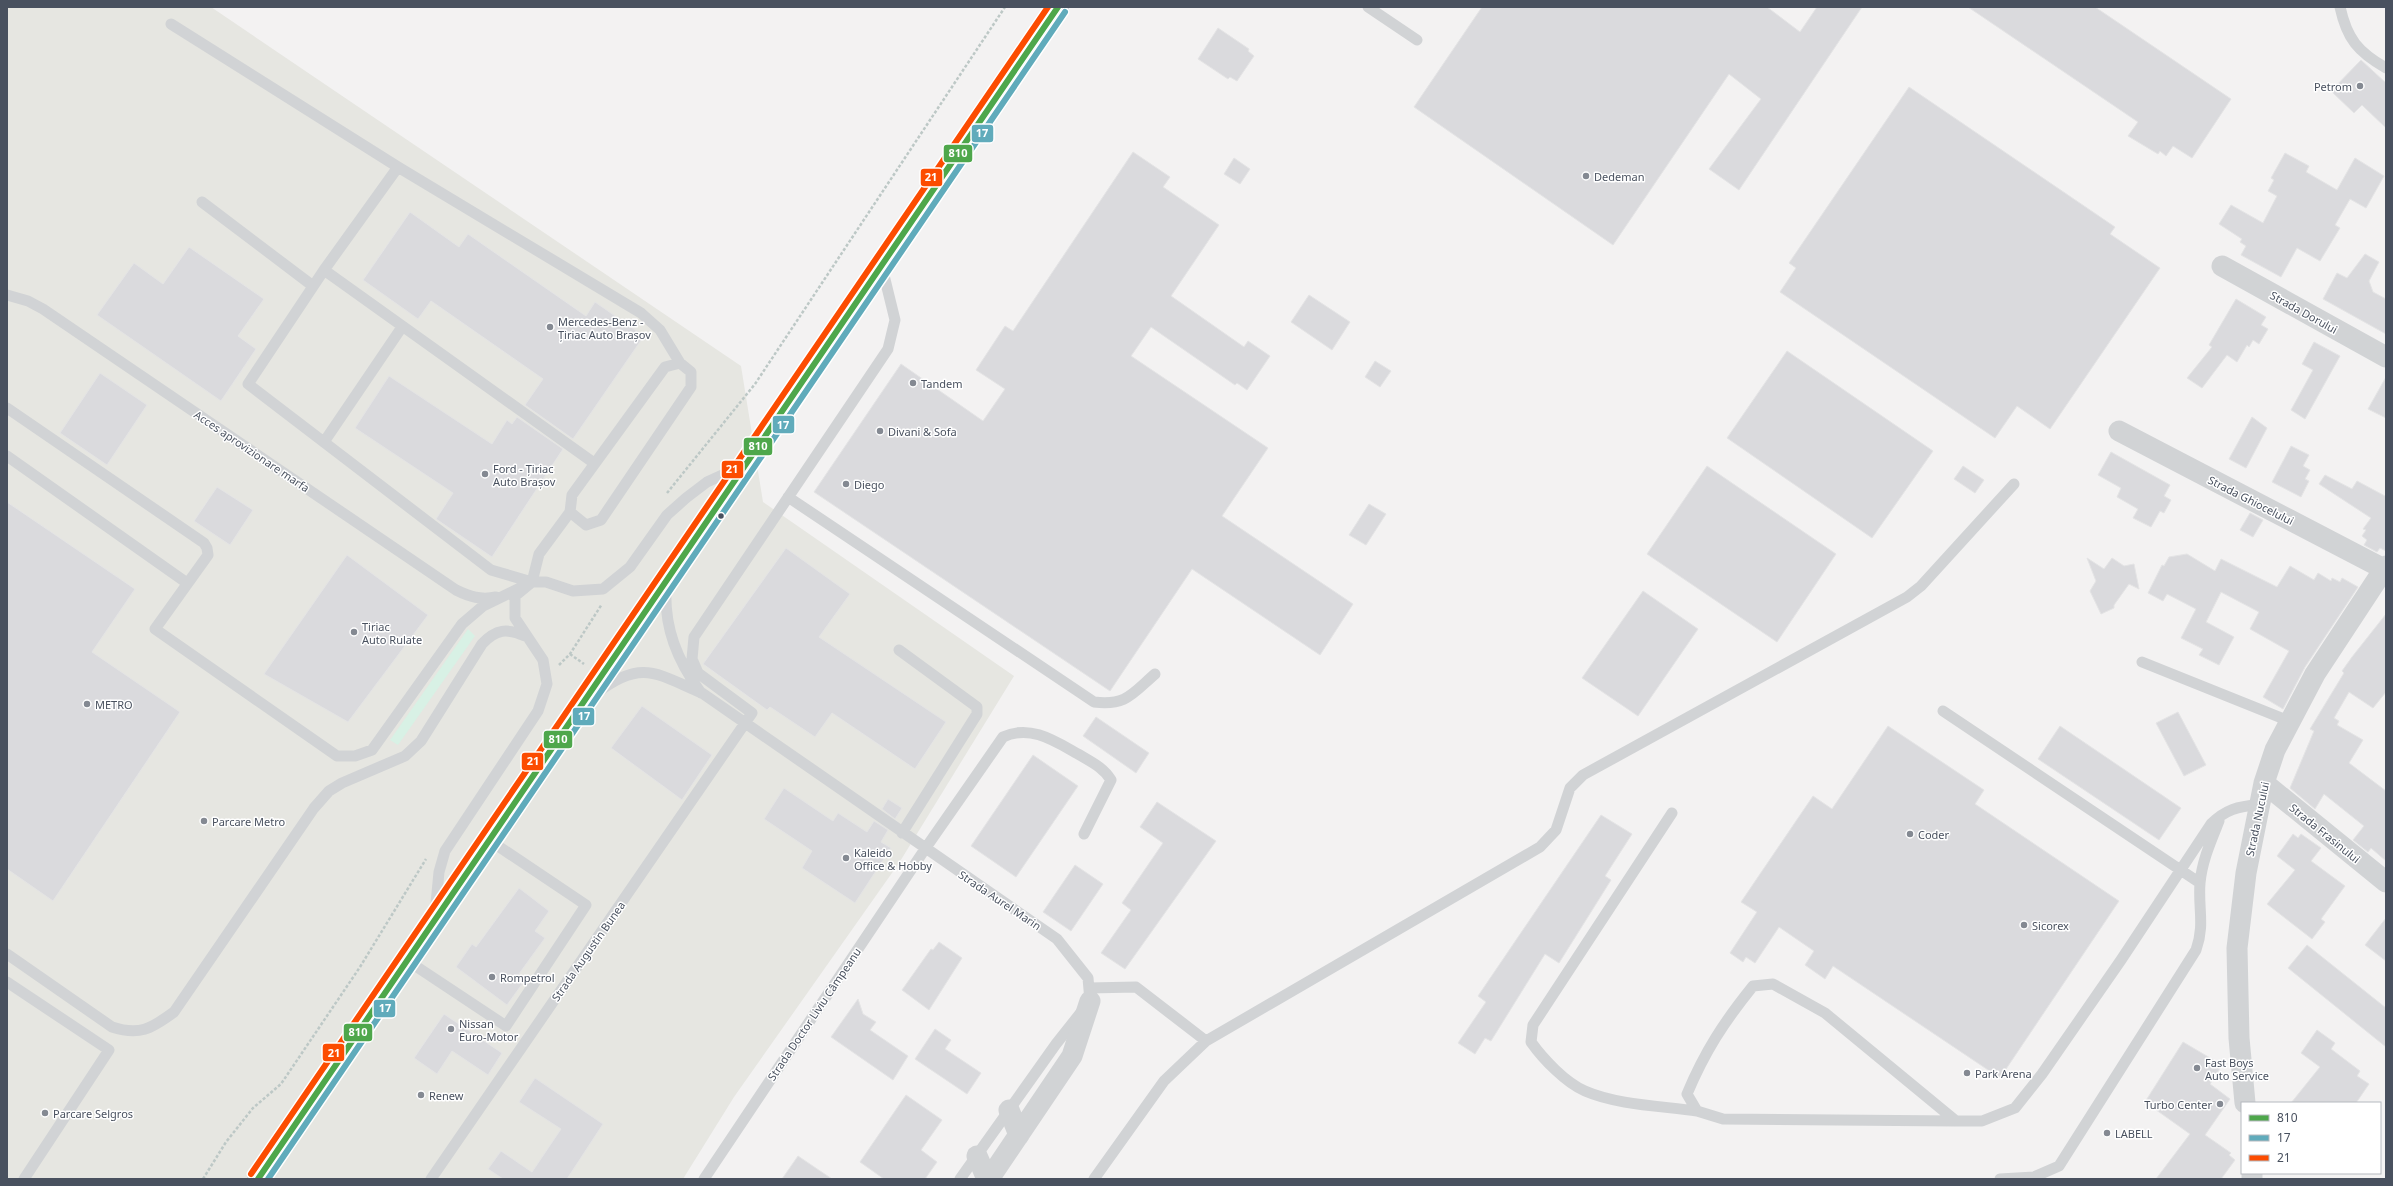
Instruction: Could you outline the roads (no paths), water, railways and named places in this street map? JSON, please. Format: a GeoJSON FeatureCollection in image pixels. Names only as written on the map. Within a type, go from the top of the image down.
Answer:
{"type":"FeatureCollection","features":[{"type":"Feature","properties":{"kind":"main road"},"geometry":{"type":"LineString","coordinates":[[258,1179],[434,923],[582,703],[882,267],[1058,7]]}},
{"type":"Feature","properties":{"kind":"street","name":"Strada Dorului"},"geometry":{"type":"LineString","coordinates":[[2222,266],[2386,357]]}},
{"type":"Feature","properties":{"kind":"street","name":"Strada Ghiocelului"},"geometry":{"type":"LineString","coordinates":[[2119,431],[2385,567]]}},
{"type":"Feature","properties":{"kind":"street","name":"Strada Nucului"},"geometry":{"type":"LineString","coordinates":[[2245,1102],[2239,1038],[2237,948],[2246,873],[2258,805],[2275,750],[2289,721],[2315,674],[2385,567]]}},
{"type":"Feature","properties":{"kind":"street","name":"Strada Frasinului"},"geometry":{"type":"LineString","coordinates":[[2264,783],[2386,882]]}},
{"type":"Feature","properties":{"kind":"street"},"geometry":{"type":"LineString","coordinates":[[977,1156],[988,1179],[1020,1135],[1072,1056],[1090,994]]}},
{"type":"Feature","properties":{"kind":"street"},"geometry":{"type":"LineString","coordinates":[[1009,1110],[1020,1135]]}},
{"type":"Feature","properties":{"kind":"lane"},"geometry":{"type":"LineString","coordinates":[[1368,7],[1417,40]]}},
{"type":"Feature","properties":{"kind":"lane"},"geometry":{"type":"LineString","coordinates":[[2340,7],[2343,23],[2351,40],[2368,57],[2386,68]]}},
{"type":"Feature","properties":{"kind":"lane"},"geometry":{"type":"LineString","coordinates":[[171,24],[398,167],[641,313],[660,330],[680,363],[691,372],[691,387],[601,520],[586,525],[570,512]]}},
{"type":"Feature","properties":{"kind":"lane"},"geometry":{"type":"LineString","coordinates":[[398,167],[324,270],[248,384],[492,570],[532,582],[546,582],[573,591],[603,589],[630,567],[667,515],[686,498],[707,482],[746,464]]}},
{"type":"Feature","properties":{"kind":"lane"},"geometry":{"type":"LineString","coordinates":[[202,202],[313,286]]}},
{"type":"Feature","properties":{"kind":"lane"},"geometry":{"type":"LineString","coordinates":[[745,723],[752,713],[698,673],[692,659],[694,637],[888,349],[895,320],[882,267]]}},
{"type":"Feature","properties":{"kind":"lane"},"geometry":{"type":"LineString","coordinates":[[324,270],[594,463]]}},
{"type":"Feature","properties":{"kind":"lane","name":"Acces aprovizionare marfa"},"geometry":{"type":"LineString","coordinates":[[9,298],[42,309],[456,590],[484,599],[499,597]]}},
{"type":"Feature","properties":{"kind":"lane"},"geometry":{"type":"LineString","coordinates":[[324,442],[402,327]]}},
{"type":"Feature","properties":{"kind":"lane"},"geometry":{"type":"LineString","coordinates":[[434,923],[439,872],[445,850],[538,711],[547,684],[543,660],[514,618],[513,604],[515,596],[532,582],[539,554],[570,512],[572,495],[594,463],[665,366],[680,363]]}},
{"type":"Feature","properties":{"kind":"lane"},"geometry":{"type":"LineString","coordinates":[[7,408],[204,543],[207,548],[208,555],[155,629],[337,756],[355,756],[372,750],[462,624],[499,597],[532,582]]}},
{"type":"Feature","properties":{"kind":"lane"},"geometry":{"type":"LineString","coordinates":[[7,456],[187,583]]}},
{"type":"Feature","properties":{"kind":"lane"},"geometry":{"type":"LineString","coordinates":[[1094,1179],[1164,1081],[1206,1041],[1540,846],[1556,830],[1570,788],[1583,775],[1907,598],[1922,586],[2014,484]]}},
{"type":"Feature","properties":{"kind":"lane"},"geometry":{"type":"LineString","coordinates":[[788,496],[1094,702],[1111,704],[1124,700],[1155,674]]}},
{"type":"Feature","properties":{"kind":"lane","name":"Strada Aurel Marin"},"geometry":{"type":"LineString","coordinates":[[666,581],[665,610],[668,627],[684,670],[702,693]]}},
{"type":"Feature","properties":{"kind":"lane"},"geometry":{"type":"LineString","coordinates":[[7,954],[112,1026],[128,1032],[143,1030],[159,1023],[174,1012],[299,828],[329,791],[342,783],[405,756],[421,740],[482,644],[489,636],[499,631],[512,630],[526,637]]}},
{"type":"Feature","properties":{"kind":"lane"},"geometry":{"type":"LineString","coordinates":[[899,650],[977,707],[977,714],[902,833]]}},
{"type":"Feature","properties":{"kind":"lane"},"geometry":{"type":"LineString","coordinates":[[2142,662],[2289,721]]}},
{"type":"Feature","properties":{"kind":"lane","name":"Strada Aurel Marin"},"geometry":{"type":"LineString","coordinates":[[582,703],[611,682],[631,672],[651,671],[702,693],[925,849],[1057,939],[1088,978],[1090,994]]}},
{"type":"Feature","properties":{"kind":"lane"},"geometry":{"type":"LineString","coordinates":[[1943,711],[2200,883]]}},
{"type":"Feature","properties":{"kind":"lane","name":"Strada Augustin Bunea"},"geometry":{"type":"LineString","coordinates":[[431,1179],[745,723]]}},
{"type":"Feature","properties":{"kind":"lane","name":"Strada Doctor Liviu Câmpeanu"},"geometry":{"type":"LineString","coordinates":[[704,1179],[925,849],[1003,737],[1013,732],[1047,736],[1105,770],[1112,780],[1084,834]]}},
{"type":"Feature","properties":{"kind":"lane"},"geometry":{"type":"LineString","coordinates":[[1672,813],[1533,1025],[1531,1042],[1544,1060],[1583,1091],[1602,1097],[1697,1111],[1723,1119],[1956,1121],[1982,1120],[2015,1108],[2047,1068],[2211,824],[2222,813],[2240,806],[2258,805]]}},
{"type":"Feature","properties":{"kind":"lane"},"geometry":{"type":"LineString","coordinates":[[2000,1179],[2034,1177],[2059,1166],[2196,950],[2202,934],[2200,883],[2204,860],[2222,813]]}},
{"type":"Feature","properties":{"kind":"lane"},"geometry":{"type":"LineString","coordinates":[[408,961],[506,1026],[586,905],[489,840]]}},
{"type":"Feature","properties":{"kind":"lane"},"geometry":{"type":"LineString","coordinates":[[7,982],[107,1048],[109,1053],[24,1179]]}},
{"type":"Feature","properties":{"kind":"lane"},"geometry":{"type":"LineString","coordinates":[[1697,1111],[1687,1094],[1706,1052],[1722,1025],[1753,986],[1773,984],[1825,1013],[1956,1121]]}},
{"type":"Feature","properties":{"kind":"lane"},"geometry":{"type":"LineString","coordinates":[[960,1179],[1090,994],[1136,987],[1206,1041]]}},
{"type":"Feature","properties":{"kind":"place","name":"Petrom"},"geometry":{"type":"Point","coordinates":[2360,86]}},
{"type":"Feature","properties":{"kind":"place","name":"Dedeman"},"geometry":{"type":"Point","coordinates":[1586,176]}},
{"type":"Feature","properties":{"kind":"place","name":"Mercedes-Benz - Țiriac Auto Brașov"},"geometry":{"type":"Point","coordinates":[550,327]}},
{"type":"Feature","properties":{"kind":"place","name":"Tandem"},"geometry":{"type":"Point","coordinates":[913,383]}},
{"type":"Feature","properties":{"kind":"place","name":"Divani & Sofa"},"geometry":{"type":"Point","coordinates":[880,431]}},
{"type":"Feature","properties":{"kind":"place","name":"Ford - Țiriac Auto Brașov"},"geometry":{"type":"Point","coordinates":[485,474]}},
{"type":"Feature","properties":{"kind":"place","name":"Diego"},"geometry":{"type":"Point","coordinates":[846,484]}},
{"type":"Feature","properties":{"kind":"place","name":"Tiriac Auto Rulate"},"geometry":{"type":"Point","coordinates":[354,632]}},
{"type":"Feature","properties":{"kind":"place","name":"METRO"},"geometry":{"type":"Point","coordinates":[87,704]}},
{"type":"Feature","properties":{"kind":"place","name":"Parcare Metro"},"geometry":{"type":"Point","coordinates":[204,821]}},
{"type":"Feature","properties":{"kind":"place","name":"Coder"},"geometry":{"type":"Point","coordinates":[1910,834]}},
{"type":"Feature","properties":{"kind":"place","name":"Kaleido Office & Hobby"},"geometry":{"type":"Point","coordinates":[846,858]}},
{"type":"Feature","properties":{"kind":"place","name":"Sicorex"},"geometry":{"type":"Point","coordinates":[2024,925]}},
{"type":"Feature","properties":{"kind":"place","name":"Rompetrol"},"geometry":{"type":"Point","coordinates":[492,977]}},
{"type":"Feature","properties":{"kind":"place","name":"Nissan Euro-Motor"},"geometry":{"type":"Point","coordinates":[451,1029]}},
{"type":"Feature","properties":{"kind":"place","name":"Fast Boys Auto Service"},"geometry":{"type":"Point","coordinates":[2197,1068]}},
{"type":"Feature","properties":{"kind":"place","name":"Park Arena"},"geometry":{"type":"Point","coordinates":[1967,1073]}},
{"type":"Feature","properties":{"kind":"place","name":"Renew"},"geometry":{"type":"Point","coordinates":[421,1095]}},
{"type":"Feature","properties":{"kind":"place","name":"Turbo Center"},"geometry":{"type":"Point","coordinates":[2220,1104]}},
{"type":"Feature","properties":{"kind":"place","name":"Parcare Selgros"},"geometry":{"type":"Point","coordinates":[45,1113]}},
{"type":"Feature","properties":{"kind":"place","name":"LABELL"},"geometry":{"type":"Point","coordinates":[2107,1133]}}]}
